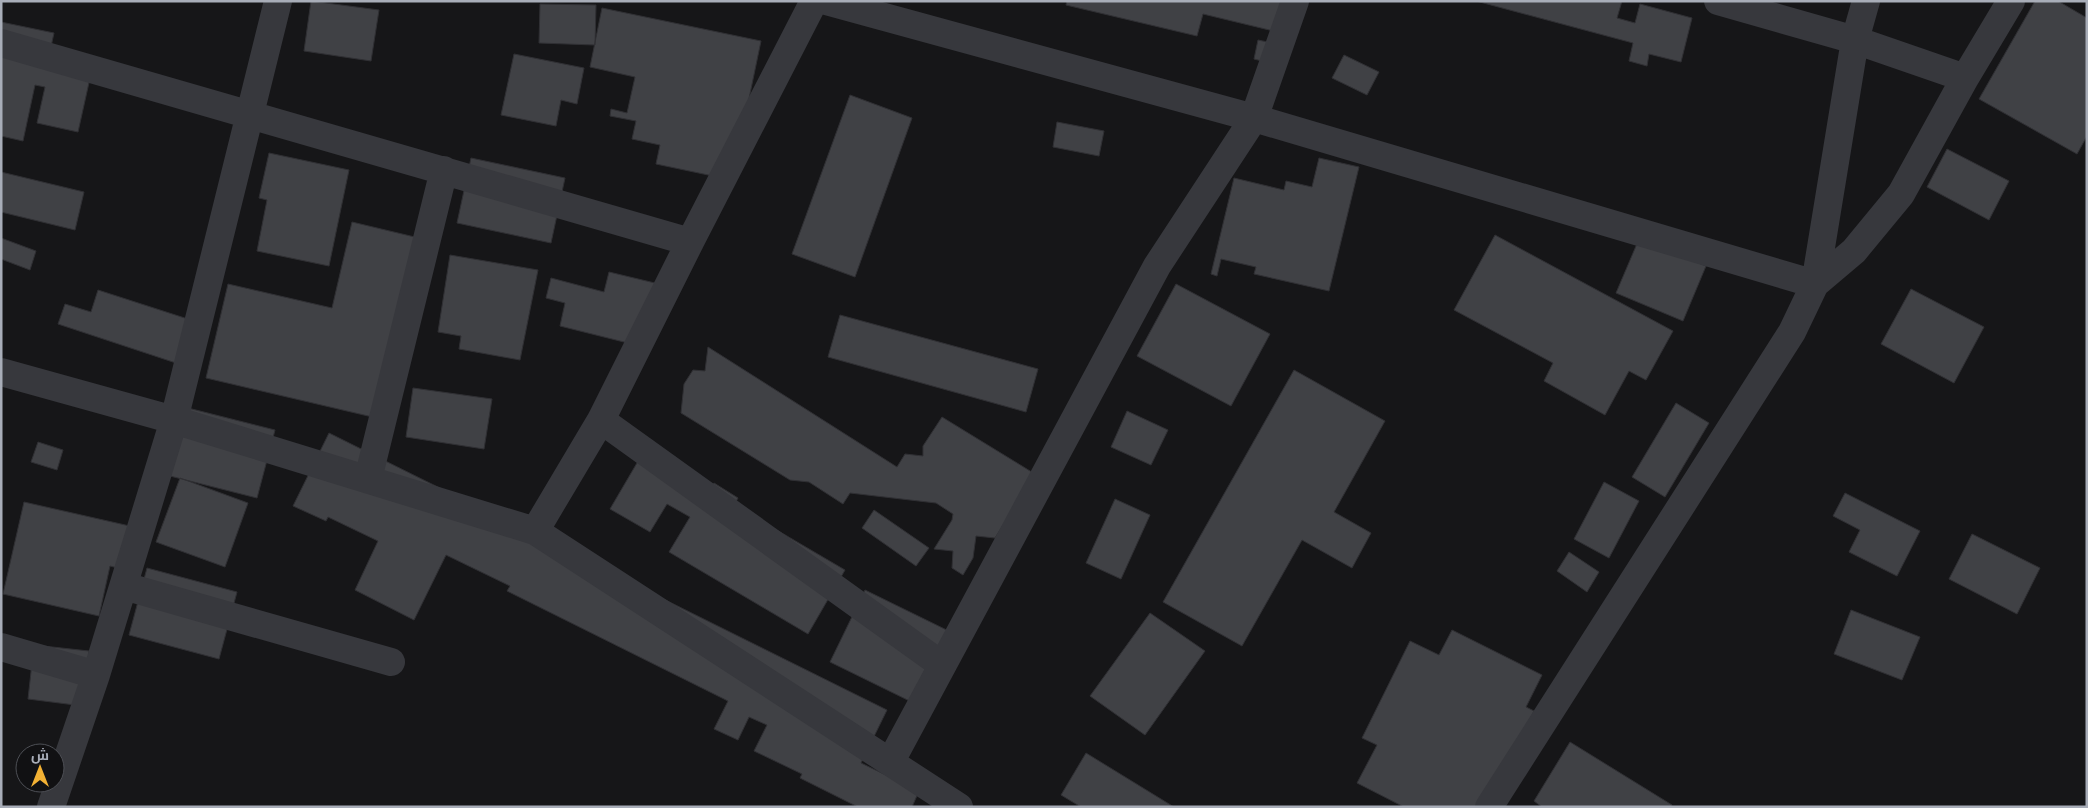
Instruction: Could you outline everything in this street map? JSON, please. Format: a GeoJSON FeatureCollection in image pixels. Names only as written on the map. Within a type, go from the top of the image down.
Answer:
{"type":"FeatureCollection","features":[{"type":"Feature","properties":{"kind":"street"},"geometry":{"type":"LineString","coordinates":[[51,807],[96,675],[174,420],[278,1]]}},
{"type":"Feature","properties":{"kind":"street"},"geometry":{"type":"LineString","coordinates":[[535,531],[601,420],[814,1]]}},
{"type":"Feature","properties":{"kind":"street"},"geometry":{"type":"LineString","coordinates":[[826,1],[1254,118],[1815,284]]}},
{"type":"Feature","properties":{"kind":"street"},"geometry":{"type":"LineString","coordinates":[[891,761],[1157,266],[1254,118],[1295,1]]}},
{"type":"Feature","properties":{"kind":"street"},"geometry":{"type":"LineString","coordinates":[[1718,1],[1855,40],[1965,78]]}},
{"type":"Feature","properties":{"kind":"street"},"geometry":{"type":"LineString","coordinates":[[1489,807],[1792,332],[1815,284],[1855,40],[1866,1]]}},
{"type":"Feature","properties":{"kind":"street"},"geometry":{"type":"LineString","coordinates":[[1815,284],[1854,251],[1900,194],[2011,1]]}},
{"type":"Feature","properties":{"kind":"street"},"geometry":{"type":"LineString","coordinates":[[1,43],[690,242]]}},
{"type":"Feature","properties":{"kind":"street"},"geometry":{"type":"LineString","coordinates":[[368,479],[444,170]]}},
{"type":"Feature","properties":{"kind":"street"},"geometry":{"type":"LineString","coordinates":[[1,372],[174,420],[535,531],[959,807]]}},
{"type":"Feature","properties":{"kind":"street"},"geometry":{"type":"LineString","coordinates":[[601,420],[942,665]]}},
{"type":"Feature","properties":{"kind":"street"},"geometry":{"type":"LineString","coordinates":[[124,586],[391,662]]}},
{"type":"Feature","properties":{"kind":"street"},"geometry":{"type":"LineString","coordinates":[[1,647],[96,675]]}},
{"type":"Feature","properties":{"kind":"building"},"geometry":{"type":"Polygon","coordinates":[[[311,1],[379,10],[371,61],[304,51],[311,1]]]}},
{"type":"Feature","properties":{"kind":"building"},"geometry":{"type":"Polygon","coordinates":[[[1067,1],[1294,1],[1286,34],[1203,14],[1197,36],[1066,5],[1067,1]]]}},
{"type":"Feature","properties":{"kind":"building"},"geometry":{"type":"Polygon","coordinates":[[[1476,1],[1622,1],[1617,18],[1635,23],[1640,4],[1692,18],[1681,62],[1649,54],[1647,66],[1629,61],[1633,43],[1476,1]]]}},
{"type":"Feature","properties":{"kind":"building"},"geometry":{"type":"Polygon","coordinates":[[[2035,1],[2058,1],[2087,18],[2087,136],[2077,154],[1979,99],[2035,1]]]}},
{"type":"Feature","properties":{"kind":"building"},"geometry":{"type":"Polygon","coordinates":[[[540,4],[596,5],[595,45],[539,43],[540,4]]]}},
{"type":"Feature","properties":{"kind":"building"},"geometry":{"type":"Polygon","coordinates":[[[602,8],[761,41],[732,180],[656,164],[660,145],[632,139],[636,121],[610,116],[611,109],[627,113],[635,77],[590,67],[602,8]]]}},
{"type":"Feature","properties":{"kind":"building"},"geometry":{"type":"Polygon","coordinates":[[[1,22],[54,33],[46,69],[90,78],[78,132],[37,123],[45,87],[35,85],[23,141],[1,136],[1,22]]]}},
{"type":"Feature","properties":{"kind":"building"},"geometry":{"type":"Polygon","coordinates":[[[1258,40],[1287,46],[1282,66],[1254,59],[1258,40]]]}},
{"type":"Feature","properties":{"kind":"building"},"geometry":{"type":"Polygon","coordinates":[[[514,54],[584,68],[577,104],[561,100],[556,126],[501,115],[514,54]]]}},
{"type":"Feature","properties":{"kind":"building"},"geometry":{"type":"Polygon","coordinates":[[[1344,55],[1379,72],[1367,95],[1332,78],[1344,55]]]}},
{"type":"Feature","properties":{"kind":"building"},"geometry":{"type":"Polygon","coordinates":[[[850,95],[912,118],[855,277],[792,254],[850,95]]]}},
{"type":"Feature","properties":{"kind":"building"},"geometry":{"type":"Polygon","coordinates":[[[1057,122],[1104,131],[1099,156],[1053,147],[1057,122]]]}},
{"type":"Feature","properties":{"kind":"building"},"geometry":{"type":"Polygon","coordinates":[[[1947,149],[2009,181],[1989,220],[1927,187],[1947,149]]]}},
{"type":"Feature","properties":{"kind":"building"},"geometry":{"type":"Polygon","coordinates":[[[269,153],[349,170],[329,266],[257,251],[267,200],[259,198],[269,153]]]}},
{"type":"Feature","properties":{"kind":"building"},"geometry":{"type":"Polygon","coordinates":[[[471,158],[565,178],[551,243],[457,223],[471,158]]]}},
{"type":"Feature","properties":{"kind":"building"},"geometry":{"type":"Polygon","coordinates":[[[1319,158],[1359,167],[1329,291],[1254,274],[1256,267],[1221,259],[1217,276],[1211,274],[1234,178],[1284,190],[1286,181],[1312,187],[1319,158]]]}},
{"type":"Feature","properties":{"kind":"building"},"geometry":{"type":"Polygon","coordinates":[[[1,172],[84,192],[75,230],[1,212],[1,172]]]}},
{"type":"Feature","properties":{"kind":"building"},"geometry":{"type":"Polygon","coordinates":[[[352,222],[423,239],[381,419],[206,378],[228,284],[332,308],[352,222]]]}},
{"type":"Feature","properties":{"kind":"building"},"geometry":{"type":"Polygon","coordinates":[[[1495,235],[1673,331],[1646,380],[1629,371],[1605,415],[1544,381],[1553,363],[1454,310],[1495,235]]]}},
{"type":"Feature","properties":{"kind":"building"},"geometry":{"type":"Polygon","coordinates":[[[1,238],[36,251],[30,270],[1,259],[1,238]]]}},
{"type":"Feature","properties":{"kind":"building"},"geometry":{"type":"Polygon","coordinates":[[[1639,239],[1706,266],[1683,321],[1616,293],[1639,239]]]}},
{"type":"Feature","properties":{"kind":"building"},"geometry":{"type":"Polygon","coordinates":[[[450,255],[538,270],[520,360],[459,349],[461,336],[438,332],[450,255]]]}},
{"type":"Feature","properties":{"kind":"building"},"geometry":{"type":"Polygon","coordinates":[[[609,272],[659,284],[644,347],[560,326],[565,303],[546,298],[551,278],[604,292],[609,272]]]}},
{"type":"Feature","properties":{"kind":"building"},"geometry":{"type":"Polygon","coordinates":[[[1176,284],[1270,334],[1231,406],[1137,356],[1176,284]]]}},
{"type":"Feature","properties":{"kind":"building"},"geometry":{"type":"Polygon","coordinates":[[[1911,289],[1984,327],[1954,383],[1881,344],[1911,289]]]}},
{"type":"Feature","properties":{"kind":"building"},"geometry":{"type":"Polygon","coordinates":[[[98,290],[194,321],[179,364],[58,324],[65,304],[91,312],[98,290]]]}},
{"type":"Feature","properties":{"kind":"building"},"geometry":{"type":"Polygon","coordinates":[[[840,315],[1038,369],[1026,412],[828,357],[840,315]]]}},
{"type":"Feature","properties":{"kind":"building"},"geometry":{"type":"Polygon","coordinates":[[[708,347],[897,467],[905,454],[923,456],[923,446],[942,417],[1035,474],[995,538],[976,536],[973,558],[963,575],[952,568],[953,551],[934,549],[952,520],[953,514],[936,503],[850,493],[843,504],[809,482],[790,480],[681,413],[684,384],[693,370],[705,371],[708,347]]]}},
{"type":"Feature","properties":{"kind":"building"},"geometry":{"type":"Polygon","coordinates":[[[1294,370],[1385,421],[1334,512],[1371,533],[1352,568],[1302,540],[1242,646],[1163,602],[1294,370]]]}},
{"type":"Feature","properties":{"kind":"building"},"geometry":{"type":"Polygon","coordinates":[[[413,388],[492,399],[484,449],[406,437],[413,388]]]}},
{"type":"Feature","properties":{"kind":"building"},"geometry":{"type":"Polygon","coordinates":[[[1676,403],[1709,423],[1665,497],[1632,477],[1676,403]]]}},
{"type":"Feature","properties":{"kind":"building"},"geometry":{"type":"Polygon","coordinates":[[[184,407],[275,430],[257,498],[166,475],[184,407]]]}},
{"type":"Feature","properties":{"kind":"building"},"geometry":{"type":"Polygon","coordinates":[[[1127,411],[1168,430],[1151,465],[1111,447],[1127,411]]]}},
{"type":"Feature","properties":{"kind":"building"},"geometry":{"type":"Polygon","coordinates":[[[329,433],[887,710],[861,763],[919,791],[912,807],[858,807],[800,778],[802,774],[754,751],[767,725],[749,717],[738,740],[714,729],[728,701],[507,591],[510,586],[446,555],[414,620],[355,590],[378,541],[328,517],[326,521],[293,506],[329,433]]]}},
{"type":"Feature","properties":{"kind":"building"},"geometry":{"type":"Polygon","coordinates":[[[38,442],[63,450],[57,470],[31,462],[38,442]]]}},
{"type":"Feature","properties":{"kind":"building"},"geometry":{"type":"Polygon","coordinates":[[[644,451],[710,491],[714,483],[738,498],[734,505],[845,570],[808,634],[669,552],[690,517],[667,504],[650,532],[610,509],[644,451]]]}},
{"type":"Feature","properties":{"kind":"building"},"geometry":{"type":"Polygon","coordinates":[[[180,478],[248,503],[225,567],[156,542],[180,478]]]}},
{"type":"Feature","properties":{"kind":"building"},"geometry":{"type":"Polygon","coordinates":[[[1604,482],[1639,501],[1609,558],[1574,539],[1604,482]]]}},
{"type":"Feature","properties":{"kind":"building"},"geometry":{"type":"Polygon","coordinates":[[[1845,493],[1920,531],[1897,576],[1849,552],[1860,530],[1833,516],[1845,493]]]}},
{"type":"Feature","properties":{"kind":"building"},"geometry":{"type":"Polygon","coordinates":[[[1115,499],[1150,515],[1121,579],[1086,563],[1115,499]]]}},
{"type":"Feature","properties":{"kind":"building"},"geometry":{"type":"Polygon","coordinates":[[[24,502],[143,529],[133,572],[110,566],[99,616],[3,594],[24,502]]]}},
{"type":"Feature","properties":{"kind":"building"},"geometry":{"type":"Polygon","coordinates":[[[874,510],[929,548],[916,566],[862,528],[874,510]]]}},
{"type":"Feature","properties":{"kind":"building"},"geometry":{"type":"Polygon","coordinates":[[[1972,534],[2040,568],[2017,614],[1949,579],[1972,534]]]}},
{"type":"Feature","properties":{"kind":"building"},"geometry":{"type":"Polygon","coordinates":[[[1569,552],[1599,572],[1587,592],[1557,571],[1569,552]]]}},
{"type":"Feature","properties":{"kind":"building"},"geometry":{"type":"Polygon","coordinates":[[[147,568],[237,592],[219,659],[129,635],[147,568]]]}},
{"type":"Feature","properties":{"kind":"building"},"geometry":{"type":"Polygon","coordinates":[[[865,590],[963,638],[928,710],[830,662],[865,590]]]}},
{"type":"Feature","properties":{"kind":"building"},"geometry":{"type":"Polygon","coordinates":[[[1851,610],[1920,637],[1902,680],[1834,654],[1851,610]]]}},
{"type":"Feature","properties":{"kind":"building"},"geometry":{"type":"Polygon","coordinates":[[[1150,613],[1205,651],[1145,735],[1090,696],[1150,613]]]}},
{"type":"Feature","properties":{"kind":"building"},"geometry":{"type":"Polygon","coordinates":[[[1452,630],[1542,675],[1526,707],[1534,711],[1486,807],[1404,807],[1357,783],[1377,745],[1362,738],[1410,641],[1439,655],[1452,630]]]}},
{"type":"Feature","properties":{"kind":"building"},"geometry":{"type":"Polygon","coordinates":[[[34,645],[89,651],[83,706],[28,699],[34,645]]]}},
{"type":"Feature","properties":{"kind":"building"},"geometry":{"type":"Polygon","coordinates":[[[1570,742],[1672,805],[1671,807],[1542,807],[1534,801],[1570,742]]]}},
{"type":"Feature","properties":{"kind":"building"},"geometry":{"type":"Polygon","coordinates":[[[1086,753],[1174,807],[1081,807],[1061,795],[1086,753]]]}}]}
